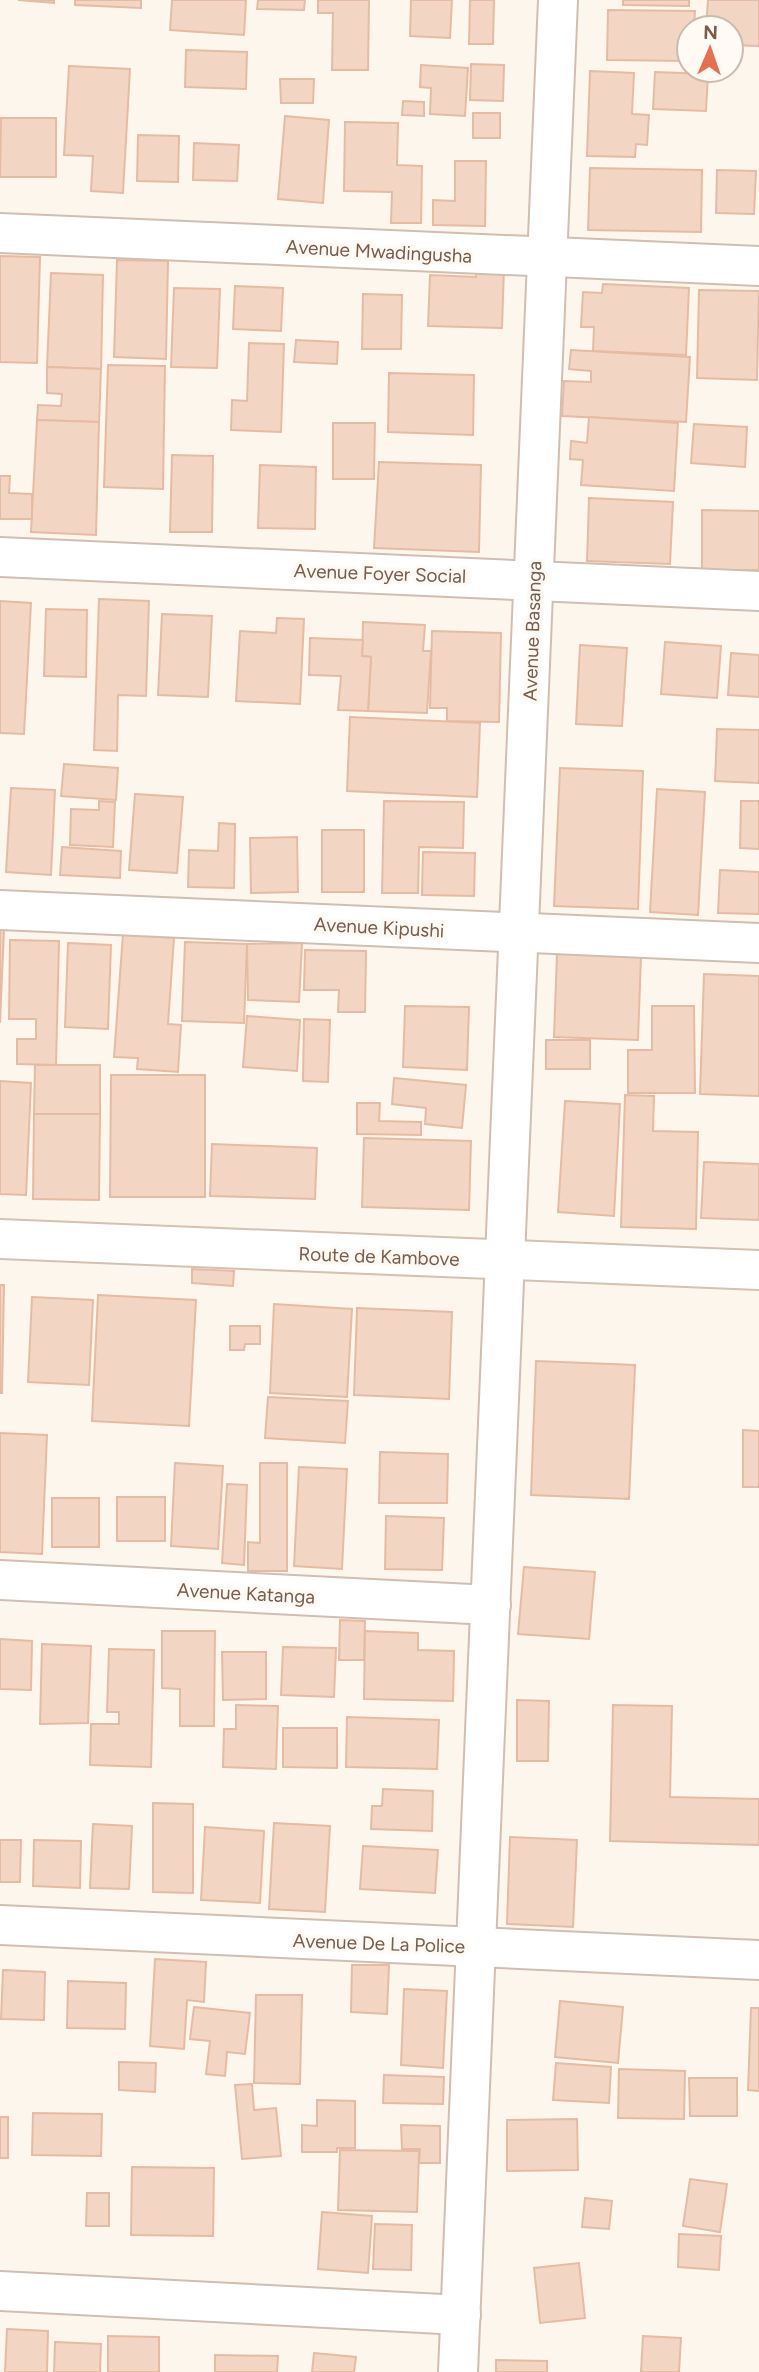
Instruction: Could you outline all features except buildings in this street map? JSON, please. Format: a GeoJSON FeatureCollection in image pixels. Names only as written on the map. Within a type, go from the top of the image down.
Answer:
{"type":"FeatureCollection","features":[{"type":"Feature","properties":{"kind":"street","name":"Avenue Basanga"},"geometry":{"type":"LineString","coordinates":[[458,2372],[558,0]]}},
{"type":"Feature","properties":{"kind":"street","name":"Avenue Mwadingusha"},"geometry":{"type":"LineString","coordinates":[[0,233],[759,266]]}},
{"type":"Feature","properties":{"kind":"street","name":"Avenue Foyer Social"},"geometry":{"type":"LineString","coordinates":[[0,557],[759,591]]}},
{"type":"Feature","properties":{"kind":"street","name":"Avenue Kipushi"},"geometry":{"type":"LineString","coordinates":[[0,910],[759,943]]}},
{"type":"Feature","properties":{"kind":"street","name":"Route de Kambove"},"geometry":{"type":"LineString","coordinates":[[0,1240],[759,1270]]}},
{"type":"Feature","properties":{"kind":"street","name":"Avenue Katanga"},"geometry":{"type":"LineString","coordinates":[[0,1580],[491,1605]]}},
{"type":"Feature","properties":{"kind":"street","name":"Avenue De La Police"},"geometry":{"type":"LineString","coordinates":[[0,1925],[759,1960]]}},
{"type":"Feature","properties":{"kind":"street"},"geometry":{"type":"LineString","coordinates":[[0,2291],[461,2315]]}}]}
